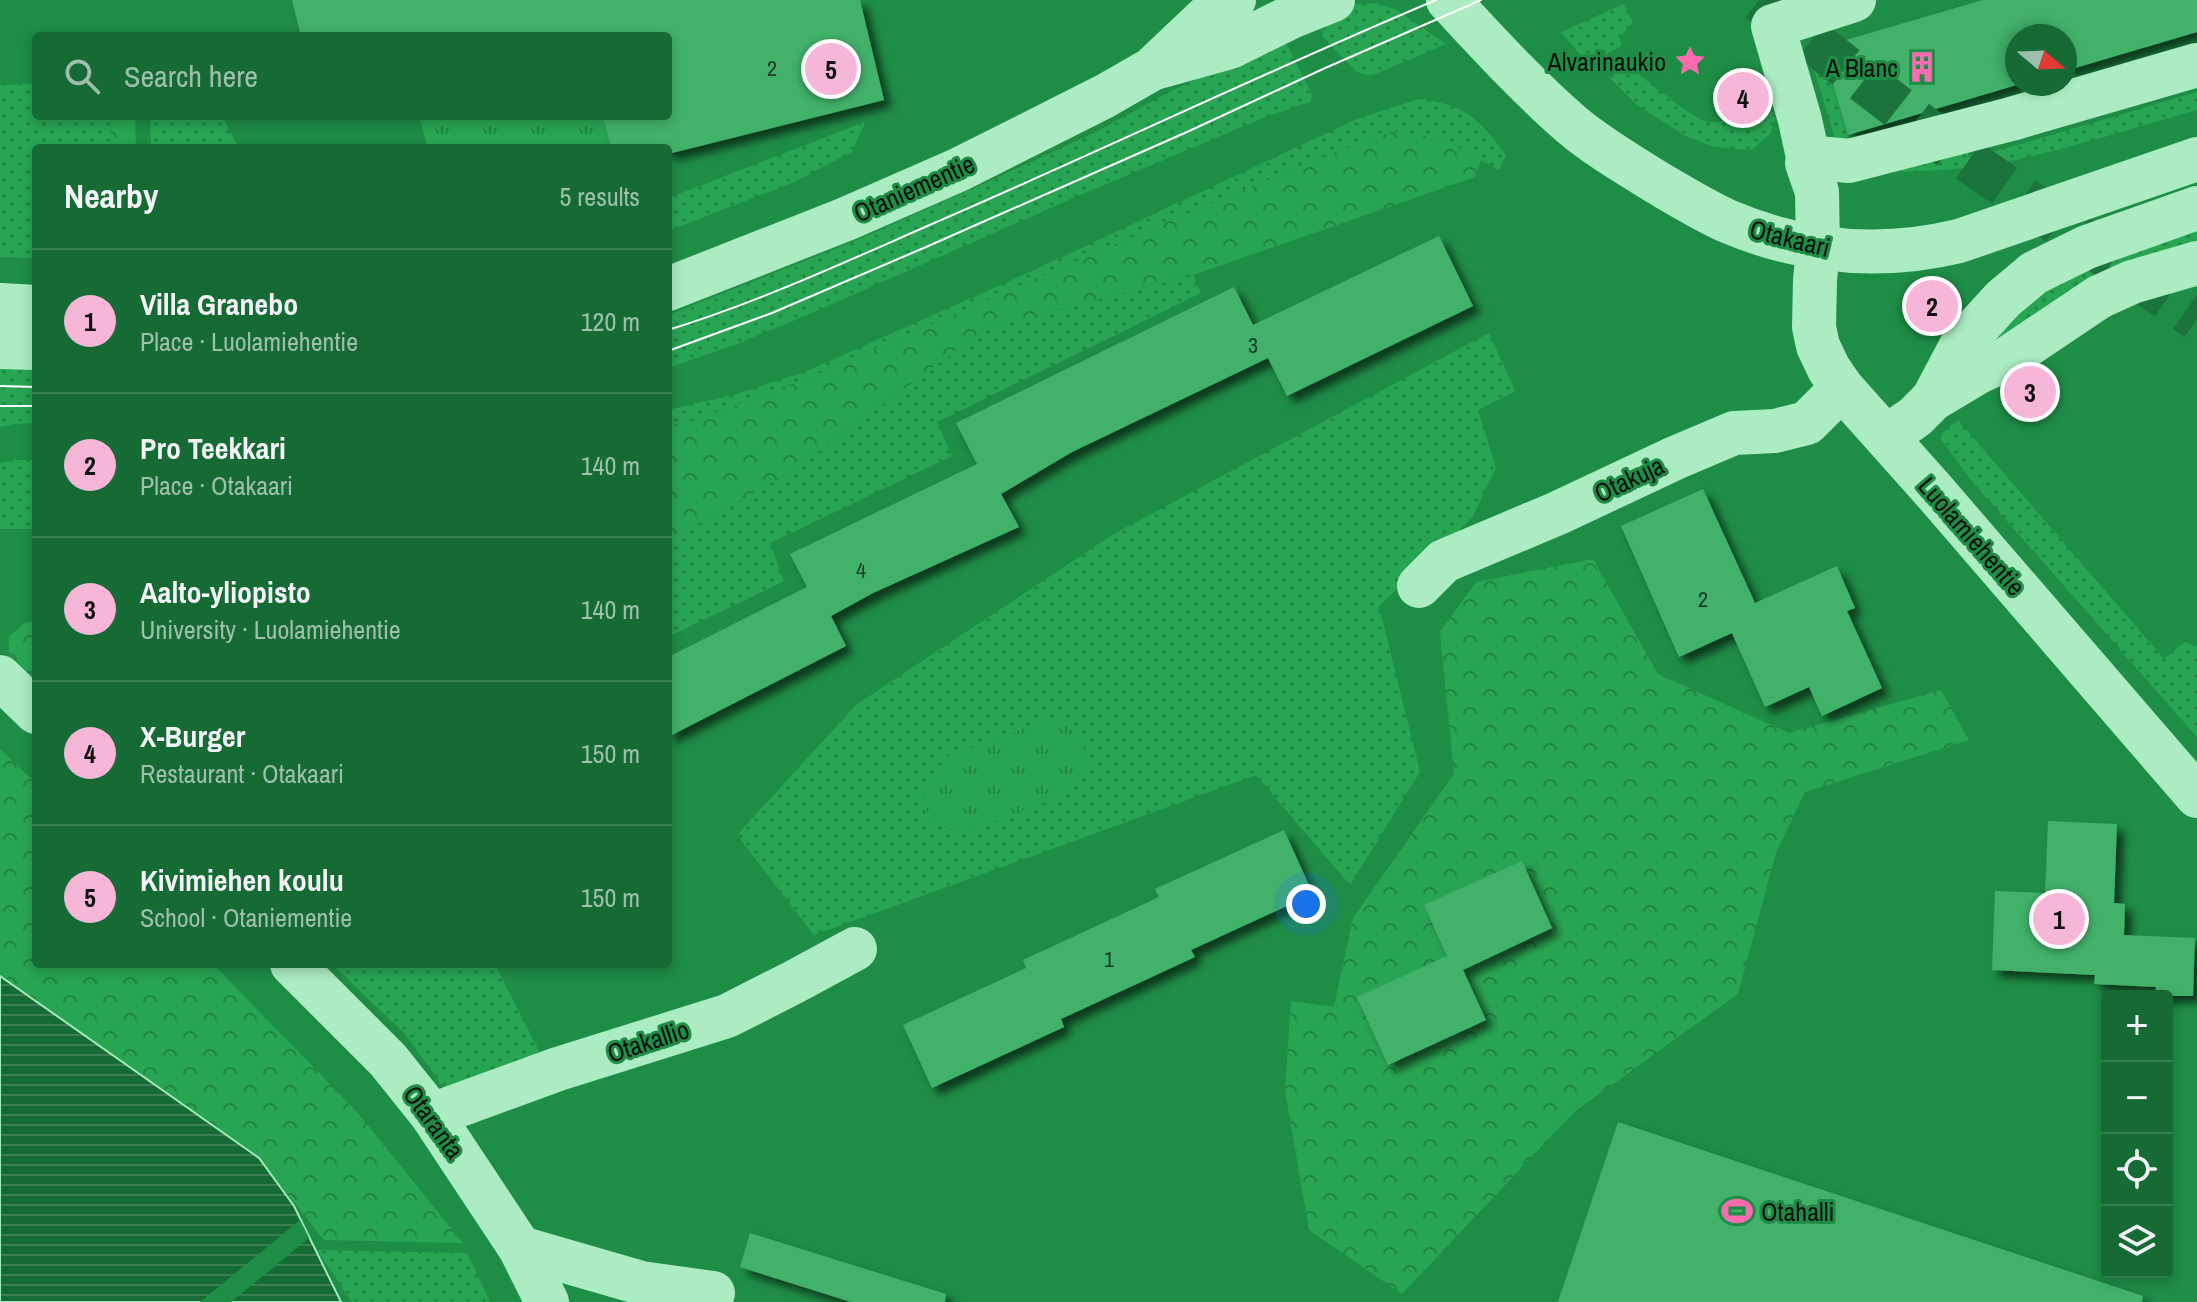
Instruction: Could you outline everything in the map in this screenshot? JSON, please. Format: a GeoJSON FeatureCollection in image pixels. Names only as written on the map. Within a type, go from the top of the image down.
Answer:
{"type":"FeatureCollection","features":[{"type":"Feature","properties":{"kind":"street","name":"Otaniementie"},"geometry":{"type":"LineString","coordinates":[[672,287],[846,219],[958,170],[1105,96],[1152,69],[1209,15],[1234,0]]}},
{"type":"Feature","properties":{"kind":"street","name":"Otaniementie"},"geometry":{"type":"LineString","coordinates":[[1152,69],[1230,47],[1333,0]]}},
{"type":"Feature","properties":{"kind":"street","name":"Otakaari"},"geometry":{"type":"LineString","coordinates":[[1448,0],[1516,72],[1574,127],[1626,164],[1726,220],[1778,239],[1818,248],[1887,252],[1926,249],[1959,241],[2197,159]]}},
{"type":"Feature","properties":{"kind":"street","name":"Luolamiehentie"},"geometry":{"type":"LineString","coordinates":[[1854,0],[1773,26],[1817,192],[1814,327],[1818,346],[1842,388],[2197,796]]}},
{"type":"Feature","properties":{"kind":"street"},"geometry":{"type":"LineString","coordinates":[[1808,157],[1849,161],[2011,119],[2197,65]]}},
{"type":"Feature","properties":{"kind":"street"},"geometry":{"type":"LineString","coordinates":[[1933,399],[1962,344],[2003,299],[2034,273],[2087,247],[2197,208]]}},
{"type":"Feature","properties":{"kind":"street"},"geometry":{"type":"LineString","coordinates":[[1886,437],[1915,417],[1933,399],[2005,360],[2099,297],[2132,282],[2197,263]]}},
{"type":"Feature","properties":{"kind":"street"},"geometry":{"type":"LineString","coordinates":[[0,305],[32,307]]}},
{"type":"Feature","properties":{"kind":"street"},"geometry":{"type":"LineString","coordinates":[[0,347],[32,348]]}},
{"type":"Feature","properties":{"kind":"street","name":"Otakuja"},"geometry":{"type":"LineString","coordinates":[[1419,586],[1444,561],[1734,433],[1775,431],[1807,423],[1842,388]]}},
{"type":"Feature","properties":{"kind":"street"},"geometry":{"type":"LineString","coordinates":[[0,677],[32,708]]}},
{"type":"Feature","properties":{"kind":"street","name":"Otakallio"},"geometry":{"type":"LineString","coordinates":[[432,1115],[558,1069],[727,1016],[855,949]]}},
{"type":"Feature","properties":{"kind":"street","name":"Otaranta"},"geometry":{"type":"LineString","coordinates":[[296,968],[388,1060],[432,1115],[520,1248],[547,1302]]}},
{"type":"Feature","properties":{"kind":"street"},"geometry":{"type":"LineString","coordinates":[[520,1248],[641,1283],[713,1293]]}},
{"type":"Feature","properties":{"kind":"green space"},"geometry":{"type":"Polygon","coordinates":[[[1374,3],[1395,9],[1446,44],[1371,76],[1357,72],[1322,36],[1316,19],[1356,4],[1374,3]]]}},
{"type":"Feature","properties":{"kind":"green space"},"geometry":{"type":"Polygon","coordinates":[[[1624,4],[1633,22],[1620,37],[1621,46],[1588,64],[1561,32],[1624,4]]]}},
{"type":"Feature","properties":{"kind":"green space"},"geometry":{"type":"Polygon","coordinates":[[[1282,35],[1312,96],[1310,102],[1263,118],[1078,196],[807,315],[672,367],[672,313],[857,240],[1096,132],[1282,35]]]}},
{"type":"Feature","properties":{"kind":"green space"},"geometry":{"type":"Polygon","coordinates":[[[1827,64],[1850,143],[1837,146],[1814,69],[1827,64]]]}},
{"type":"Feature","properties":{"kind":"green space"},"geometry":{"type":"Polygon","coordinates":[[[1629,67],[1680,106],[1708,122],[1729,119],[1769,105],[1775,120],[1770,134],[1751,150],[1714,147],[1686,136],[1637,105],[1609,77],[1629,67]]]}},
{"type":"Feature","properties":{"kind":"green space"},"geometry":{"type":"Polygon","coordinates":[[[32,84],[32,120],[112,120],[110,144],[32,144],[32,258],[0,257],[0,85],[32,84]]]}},
{"type":"Feature","properties":{"kind":"green space"},"geometry":{"type":"Polygon","coordinates":[[[2197,92],[2197,110],[2067,147],[1976,167],[1890,172],[1967,150],[1970,159],[2197,92]]]}},
{"type":"Feature","properties":{"kind":"green space"},"geometry":{"type":"Polygon","coordinates":[[[1419,99],[1448,105],[1470,115],[1506,155],[1499,170],[1441,138],[1341,150],[1150,229],[808,378],[693,421],[672,425],[672,409],[737,394],[807,371],[1032,271],[1357,119],[1419,99]]]}},
{"type":"Feature","properties":{"kind":"green space"},"geometry":{"type":"Polygon","coordinates":[[[112,120],[135,120],[136,144],[110,144],[112,120]]]}},
{"type":"Feature","properties":{"kind":"green space"},"geometry":{"type":"Polygon","coordinates":[[[150,120],[224,120],[237,144],[151,144],[150,120]]]}},
{"type":"Feature","properties":{"kind":"green space"},"geometry":{"type":"Polygon","coordinates":[[[420,120],[604,120],[610,144],[427,144],[420,120]]]}},
{"type":"Feature","properties":{"kind":"green space"},"geometry":{"type":"Polygon","coordinates":[[[865,122],[852,152],[794,182],[672,229],[672,196],[865,122]]]}},
{"type":"Feature","properties":{"kind":"green space"},"geometry":{"type":"Polygon","coordinates":[[[1391,132],[1441,138],[1481,160],[1475,177],[1193,275],[986,328],[794,470],[672,539],[672,425],[693,421],[808,378],[1150,229],[1391,132]]]}},
{"type":"Feature","properties":{"kind":"green space"},"geometry":{"type":"Polygon","coordinates":[[[2197,221],[2197,244],[1999,350],[1988,344],[2042,287],[2197,221]]]}},
{"type":"Feature","properties":{"kind":"green space"},"geometry":{"type":"Polygon","coordinates":[[[1193,275],[1201,293],[937,422],[952,456],[770,543],[784,581],[672,635],[672,539],[794,470],[986,328],[1193,275]]]}},
{"type":"Feature","properties":{"kind":"green space"},"geometry":{"type":"Polygon","coordinates":[[[1489,333],[1515,391],[1478,410],[1496,468],[1472,518],[1379,606],[1420,772],[1350,885],[1256,775],[814,935],[737,835],[856,705],[1112,535],[1489,333]]]}},
{"type":"Feature","properties":{"kind":"green space"},"geometry":{"type":"Polygon","coordinates":[[[32,358],[32,423],[0,427],[0,360],[32,358]]]}},
{"type":"Feature","properties":{"kind":"green space"},"geometry":{"type":"Polygon","coordinates":[[[1958,420],[2164,659],[2185,642],[2197,647],[2197,737],[1971,480],[1939,436],[1958,420]]]}},
{"type":"Feature","properties":{"kind":"green space"},"geometry":{"type":"Polygon","coordinates":[[[32,460],[32,529],[0,529],[0,463],[32,460]]]}},
{"type":"Feature","properties":{"kind":"green space"},"geometry":{"type":"Polygon","coordinates":[[[1593,559],[1658,674],[1789,733],[1941,690],[1969,740],[1805,792],[1776,853],[1738,994],[1574,1112],[1402,1294],[1309,1230],[1285,1091],[1291,1001],[1334,1007],[1353,918],[1454,774],[1440,632],[1476,582],[1593,559]]]}},
{"type":"Feature","properties":{"kind":"green space"},"geometry":{"type":"Polygon","coordinates":[[[32,622],[32,678],[9,653],[9,637],[25,623],[32,622]]]}},
{"type":"Feature","properties":{"kind":"green space"},"geometry":{"type":"Polygon","coordinates":[[[1056,717],[1081,738],[1088,767],[1057,798],[966,832],[932,824],[922,798],[946,757],[1056,717]]]}},
{"type":"Feature","properties":{"kind":"green space"},"geometry":{"type":"Polygon","coordinates":[[[0,749],[32,779],[32,968],[217,968],[357,1112],[463,1243],[324,1240],[259,1158],[0,975],[0,749]]]}},
{"type":"Feature","properties":{"kind":"green space"},"geometry":{"type":"Polygon","coordinates":[[[336,968],[497,968],[544,1061],[448,1094],[406,1035],[336,968]]]}},
{"type":"Feature","properties":{"kind":"green space"},"geometry":{"type":"Polygon","coordinates":[[[317,1250],[467,1253],[490,1302],[352,1302],[317,1250]]]}},
{"type":"Feature","properties":{"kind":"shaded area"},"geometry":{"type":"Polygon","coordinates":[[[0,976],[259,1158],[294,1206],[341,1302],[0,1302],[0,976]]]}},
{"type":"Feature","properties":{"kind":"pier"},"geometry":{"type":"Polygon","coordinates":[[[300,1220],[309,1238],[231,1302],[200,1302],[300,1220]]]}},
{"type":"Feature","properties":{"kind":"building"},"geometry":{"type":"Polygon","coordinates":[[[292,0],[860,0],[884,100],[672,153],[672,144],[610,144],[604,120],[672,120],[672,32],[300,32],[292,0]]]}},
{"type":"Feature","properties":{"kind":"building","name":"A Blanc"},"geometry":{"type":"Polygon","coordinates":[[[1983,0],[2197,0],[2197,32],[2077,67],[2077,24],[2005,24],[2005,88],[1848,135],[1822,47],[1983,0]]]}},
{"type":"Feature","properties":{"kind":"building"},"geometry":{"type":"Polygon","coordinates":[[[1439,236],[1473,306],[1287,396],[1268,358],[1072,452],[1001,494],[1019,527],[873,593],[831,616],[846,646],[672,735],[672,655],[807,587],[790,554],[977,464],[956,423],[1234,287],[1253,325],[1439,236]]]}},
{"type":"Feature","properties":{"kind":"building"},"geometry":{"type":"Polygon","coordinates":[[[1703,489],[1755,603],[1837,566],[1855,608],[1847,611],[1882,688],[1822,716],[1809,687],[1765,707],[1732,633],[1679,657],[1621,526],[1703,489]]]}},
{"type":"Feature","properties":{"kind":"building"},"geometry":{"type":"Polygon","coordinates":[[[2048,821],[2117,824],[2114,903],[2125,904],[2124,935],[2195,938],[2193,996],[2173,996],[2173,990],[2156,990],[2156,987],[2094,984],[2095,975],[1992,970],[1995,891],[2045,893],[2048,821]]]}},
{"type":"Feature","properties":{"kind":"building"},"geometry":{"type":"Polygon","coordinates":[[[1284,830],[1313,894],[1191,950],[1195,957],[1061,1019],[1064,1027],[932,1088],[903,1025],[1026,968],[1023,960],[1159,897],[1155,889],[1284,830]]]}},
{"type":"Feature","properties":{"kind":"building"},"geometry":{"type":"Polygon","coordinates":[[[1522,861],[1552,928],[1463,970],[1486,1020],[1388,1065],[1357,997],[1447,956],[1424,905],[1522,861]]]}},
{"type":"Feature","properties":{"kind":"building","name":"Otahalli"},"geometry":{"type":"Polygon","coordinates":[[[1618,1122],[2143,1296],[2142,1302],[1558,1302],[1618,1122]]]}},
{"type":"Feature","properties":{"kind":"building"},"geometry":{"type":"Polygon","coordinates":[[[750,1233],[946,1294],[945,1302],[851,1302],[740,1267],[750,1233]]]}},
{"type":"Feature","properties":{"kind":"tunnel"},"geometry":{"type":"LineString","coordinates":[[1759,0],[1953,150],[2197,319]]}},
{"type":"Feature","properties":{"kind":"tram line"},"geometry":{"type":"LineString","coordinates":[[672,329],[834,267],[1436,0]]}},
{"type":"Feature","properties":{"kind":"tram line"},"geometry":{"type":"LineString","coordinates":[[672,350],[772,313],[926,247],[1481,0]]}},
{"type":"Feature","properties":{"kind":"tram line"},"geometry":{"type":"LineString","coordinates":[[0,386],[32,387]]}},
{"type":"Feature","properties":{"kind":"tram line"},"geometry":{"type":"LineString","coordinates":[[0,406],[32,406]]}},
{"type":"Feature","properties":{"kind":"place","name":"Alvarinaukio"},"geometry":{"type":"Point","coordinates":[1690,61]}},
{"type":"Feature","properties":{"kind":"place","name":"A Blanc"},"geometry":{"type":"Point","coordinates":[1922,67]}},
{"type":"Feature","properties":{"kind":"place","name":"Kivimiehen koulu"},"geometry":{"type":"Point","coordinates":[831,69]}},
{"type":"Feature","properties":{"kind":"place","name":"X-Burger"},"geometry":{"type":"Point","coordinates":[1743,98]}},
{"type":"Feature","properties":{"kind":"place","name":"Pro Teekkari"},"geometry":{"type":"Point","coordinates":[1932,306]}},
{"type":"Feature","properties":{"kind":"place","name":"Aalto-yliopisto"},"geometry":{"type":"Point","coordinates":[2030,392]}},
{"type":"Feature","properties":{"kind":"place","name":"Villa Granebo"},"geometry":{"type":"Point","coordinates":[2059,919]}},
{"type":"Feature","properties":{"kind":"place","name":"Otahalli"},"geometry":{"type":"Point","coordinates":[1737,1211]}}]}
